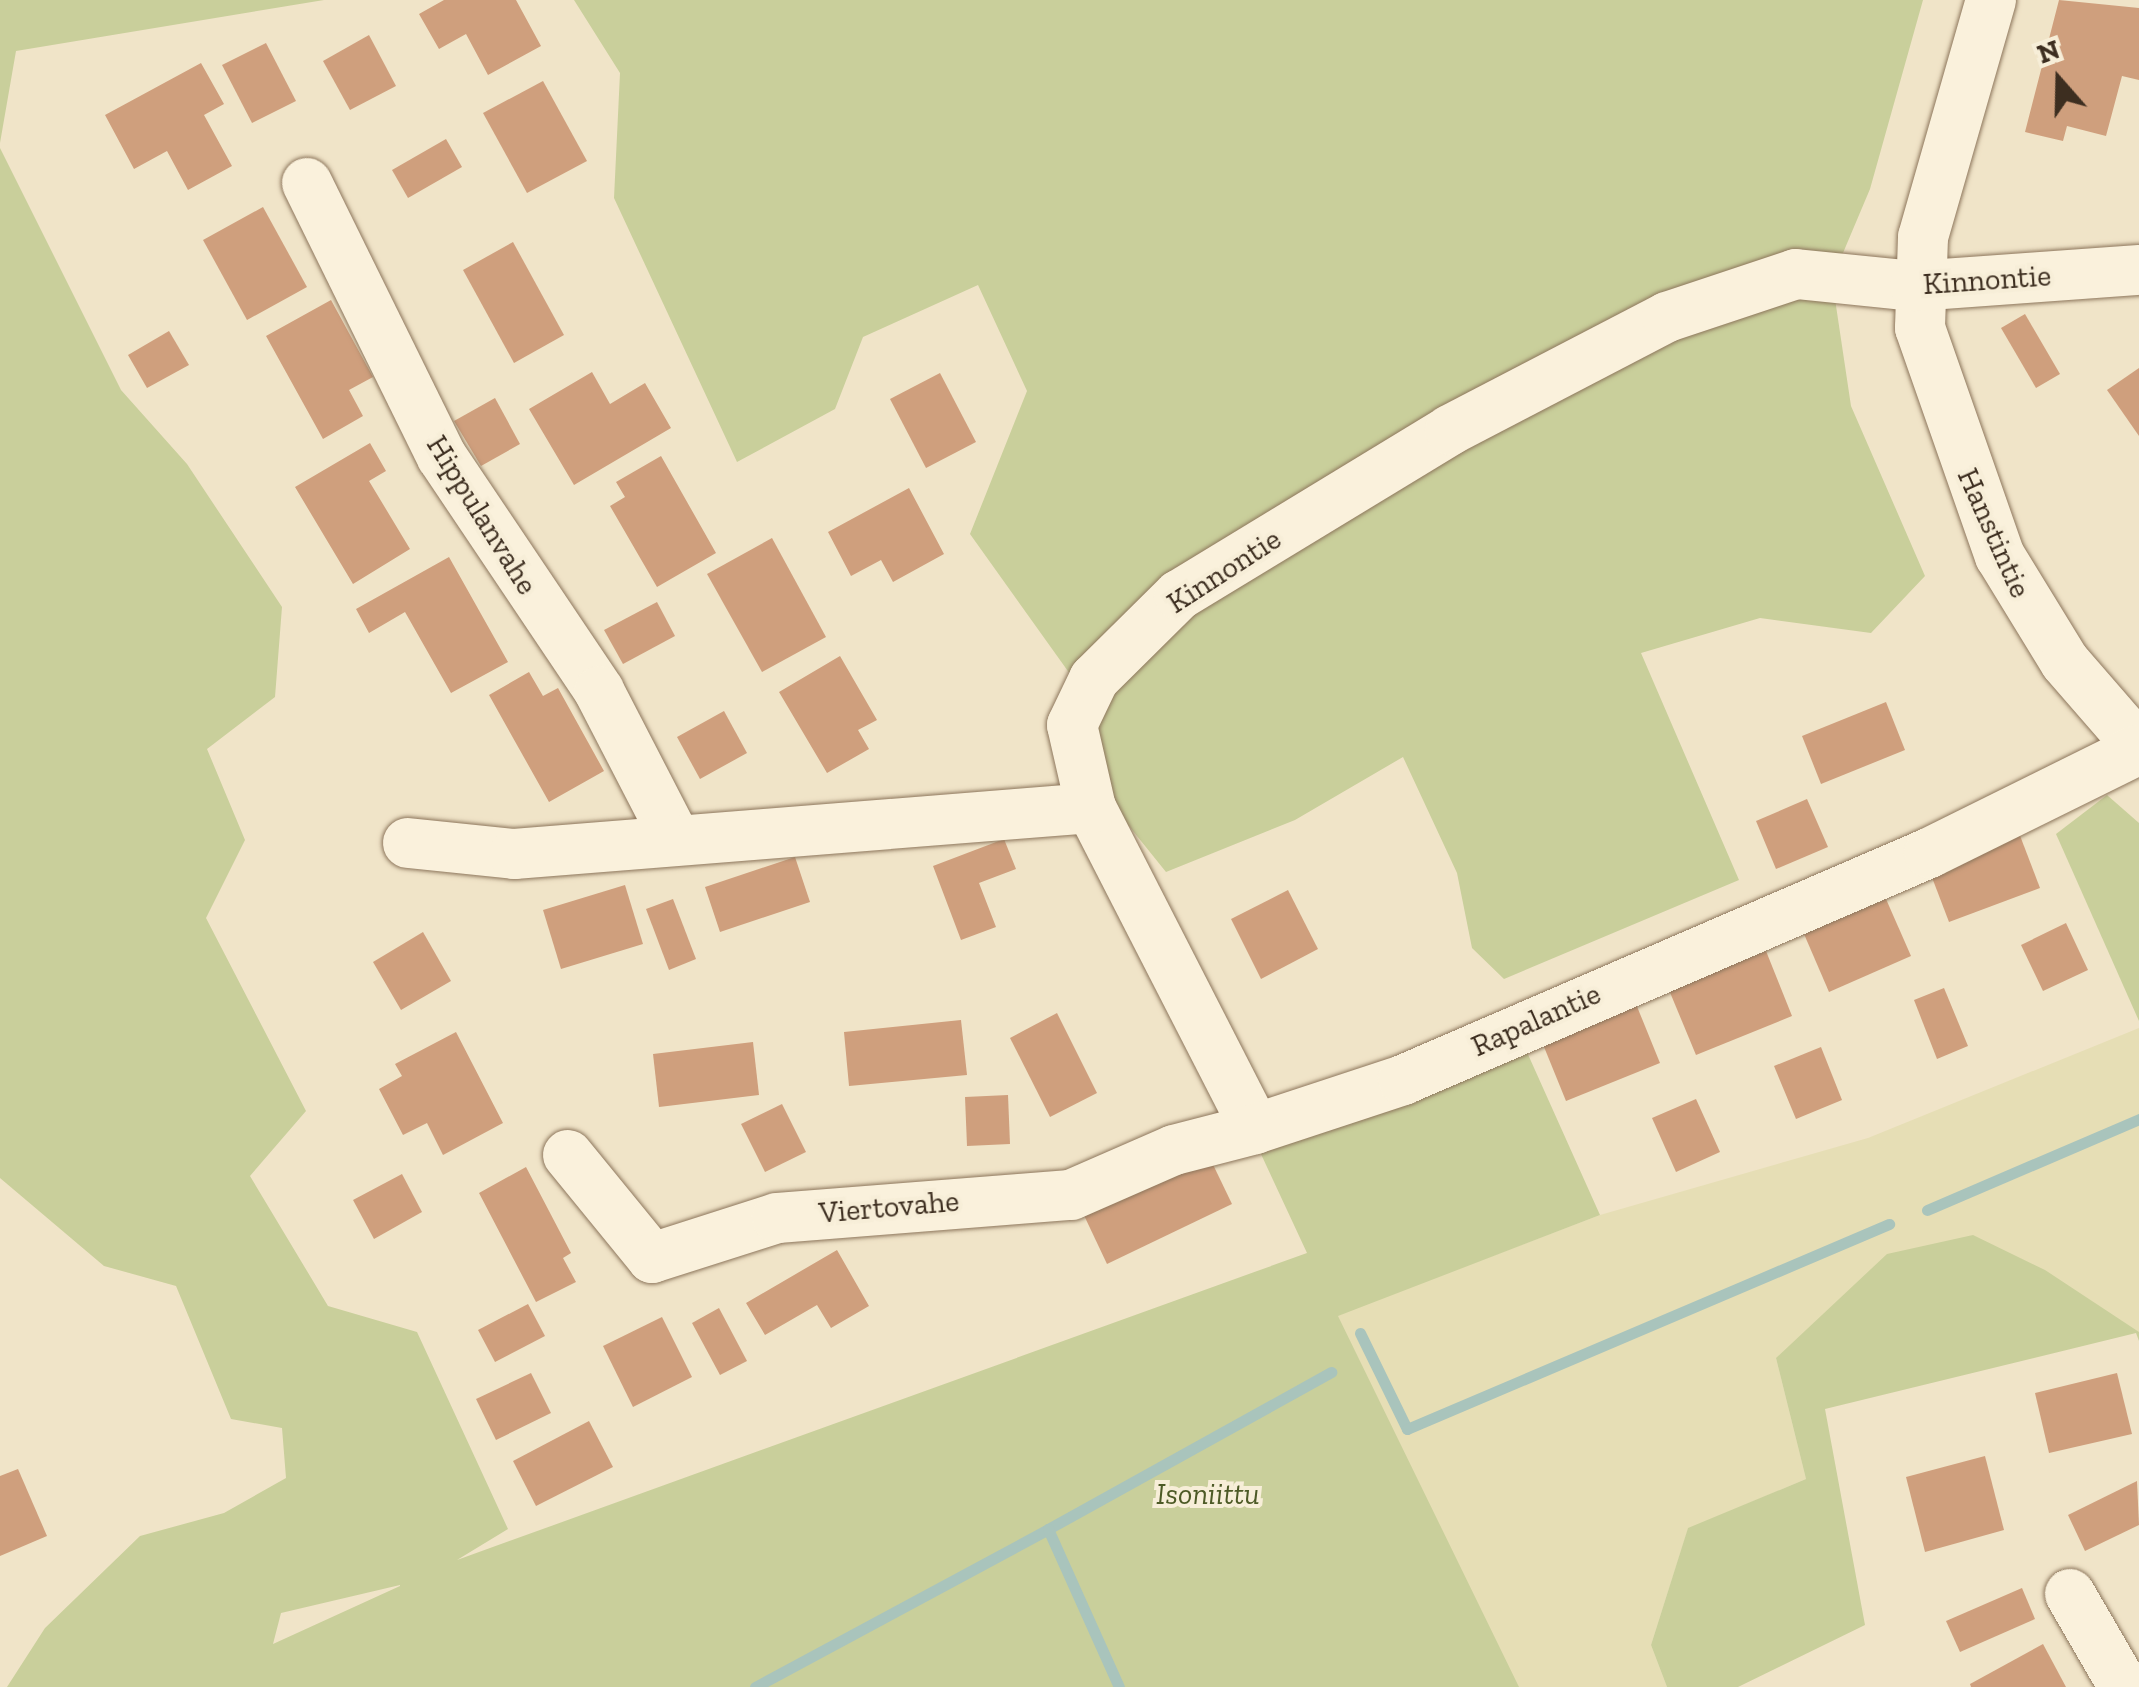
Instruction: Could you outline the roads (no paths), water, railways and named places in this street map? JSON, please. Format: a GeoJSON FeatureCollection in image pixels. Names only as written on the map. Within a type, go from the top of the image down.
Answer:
{"type":"FeatureCollection","features":[{"type":"Feature","properties":{"kind":"street"},"geometry":{"type":"LineString","coordinates":[[1915,286],[1992,0]]}},
{"type":"Feature","properties":{"kind":"street","name":"Hippulanvahe"},"geometry":{"type":"LineString","coordinates":[[307,184],[442,457],[599,691],[674,838]]}},
{"type":"Feature","properties":{"kind":"street","name":"Kinnontie"},"geometry":{"type":"LineString","coordinates":[[1092,808],[1072,726],[1094,679],[1180,595],[1450,430],[1715,294],[1796,274],[1915,286],[2139,270]]}},
{"type":"Feature","properties":{"kind":"street","name":"Hanstintie"},"geometry":{"type":"LineString","coordinates":[[1915,286],[1934,378],[2000,556],[2065,662],[2139,748]]}},
{"type":"Feature","properties":{"kind":"street","name":"Rapalantie"},"geometry":{"type":"LineString","coordinates":[[1254,1129],[1404,1080],[1929,854],[2139,748]]}},
{"type":"Feature","properties":{"kind":"street"},"geometry":{"type":"LineString","coordinates":[[408,844],[514,854],[674,838],[1092,808],[1254,1129]]}},
{"type":"Feature","properties":{"kind":"street","name":"Viertovahe"},"geometry":{"type":"LineString","coordinates":[[568,1155],[652,1258],[777,1218],[1071,1196],[1174,1150],[1254,1129]]}},
{"type":"Feature","properties":{"kind":"street"},"geometry":{"type":"LineString","coordinates":[[2070,1594],[2124,1687]]}},
{"type":"Feature","properties":{"kind":"waterway"},"geometry":{"type":"LineString","coordinates":[[1927,1210],[2139,1119]]}},
{"type":"Feature","properties":{"kind":"waterway"},"geometry":{"type":"LineString","coordinates":[[1360,1333],[1407,1429],[1889,1224]]}},
{"type":"Feature","properties":{"kind":"waterway"},"geometry":{"type":"LineString","coordinates":[[1048,1529],[1331,1372]]}},
{"type":"Feature","properties":{"kind":"waterway"},"geometry":{"type":"LineString","coordinates":[[755,1687],[1048,1529],[1119,1687]]}},
{"type":"Feature","properties":{"kind":"park label","name":"Isoniittu"},"geometry":{"type":"Point","coordinates":[1208,1494]}}]}
